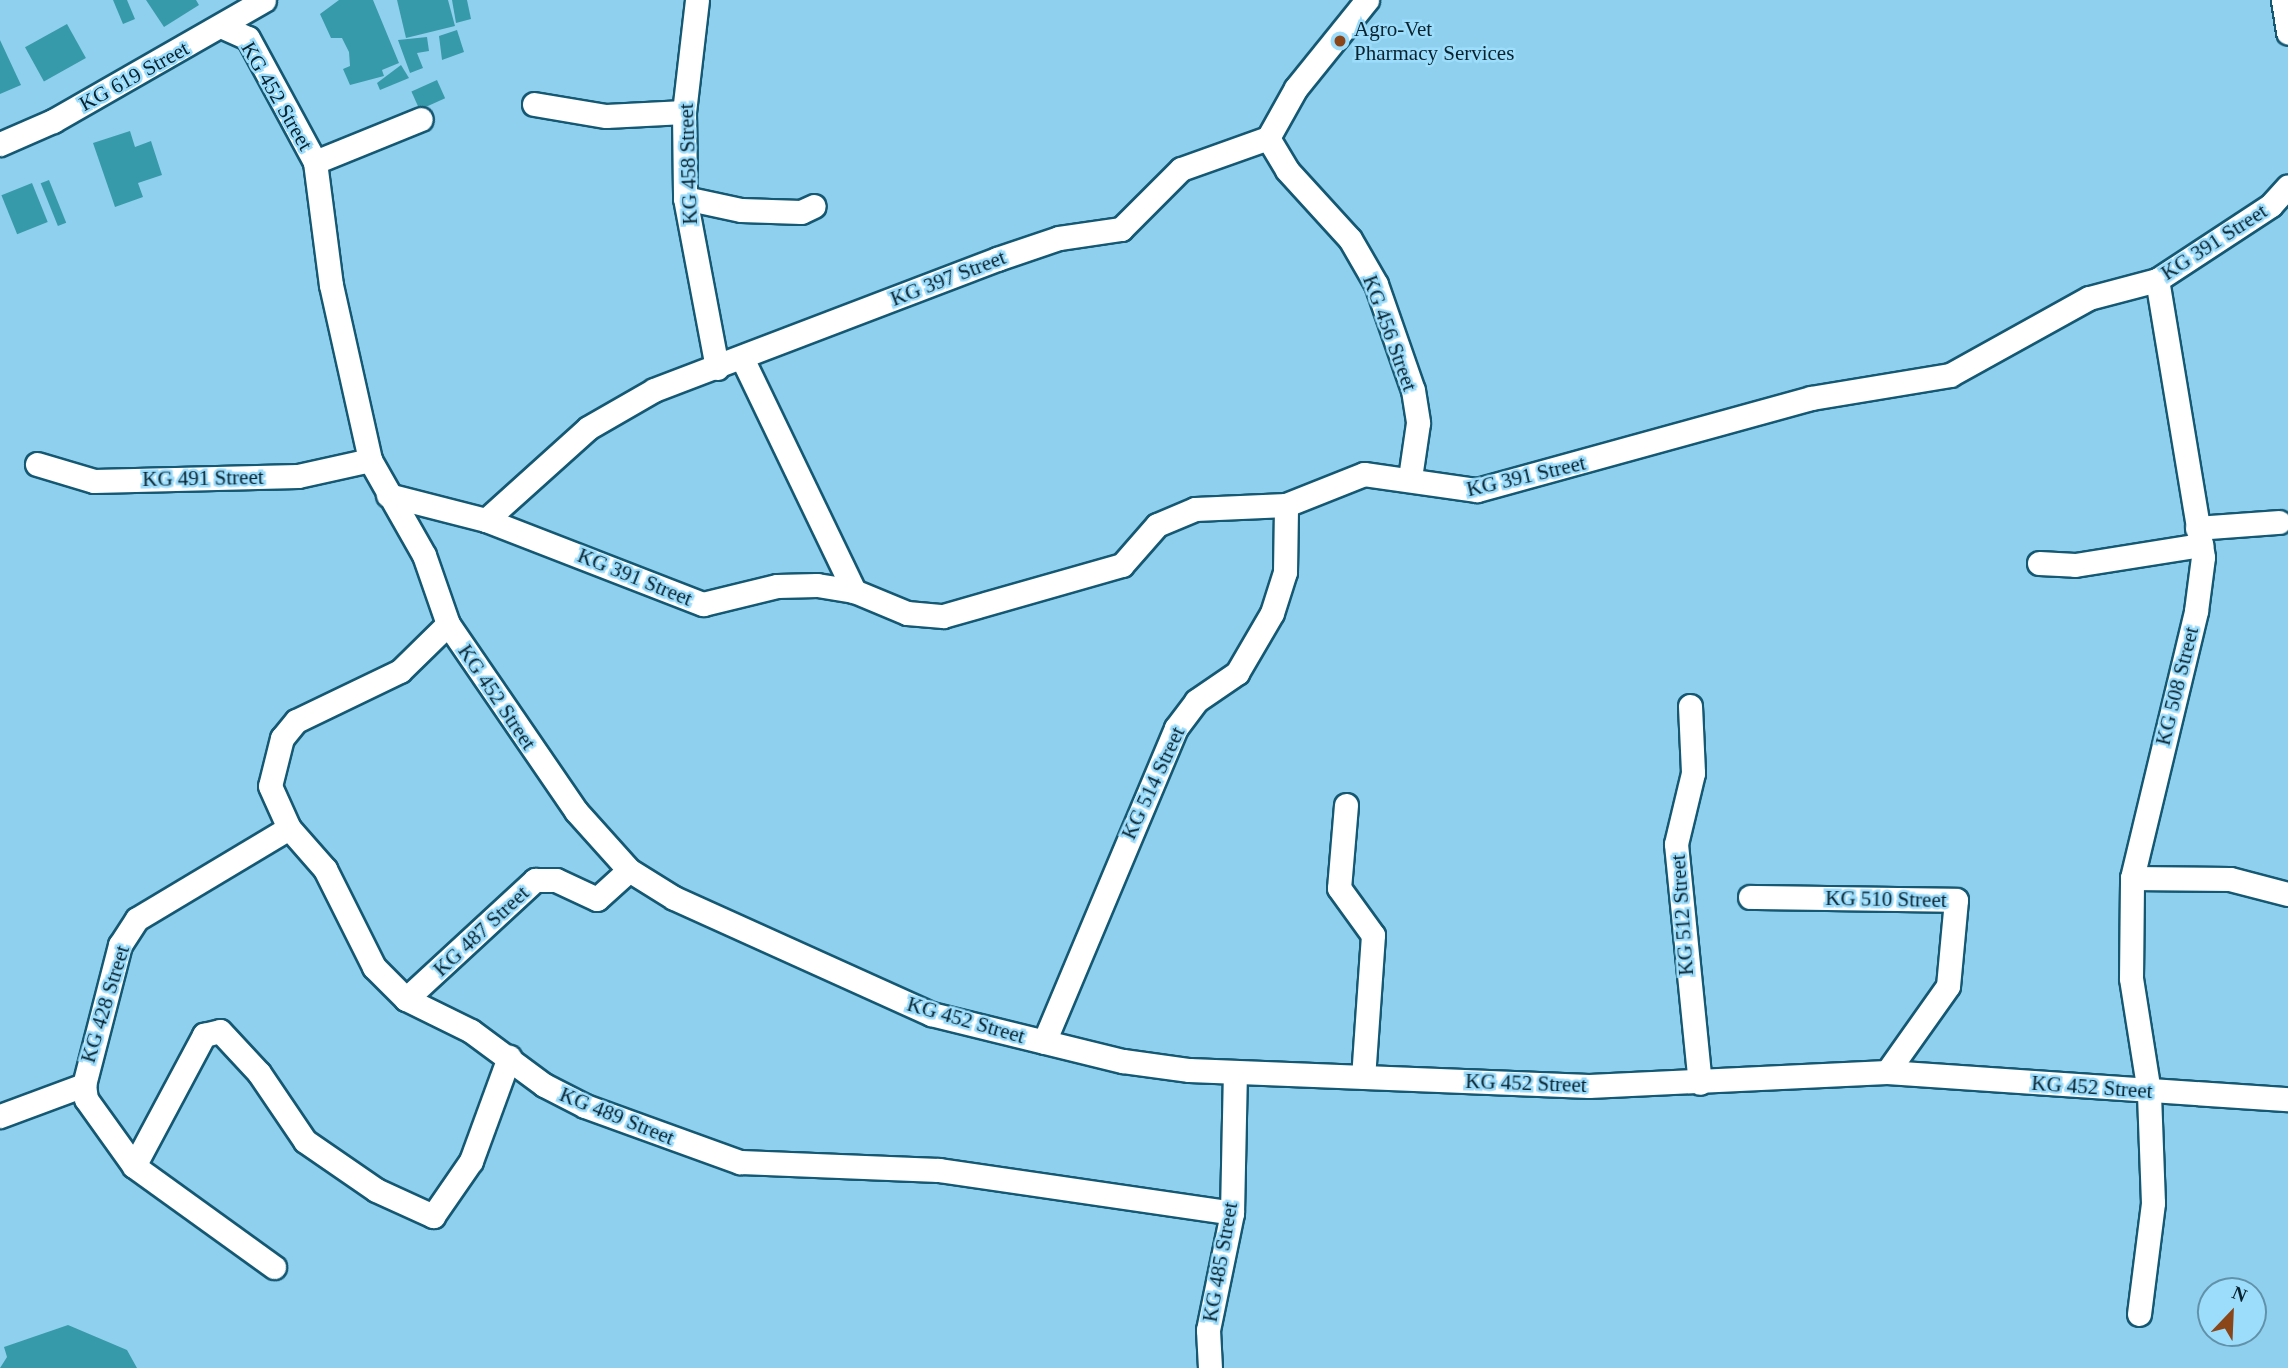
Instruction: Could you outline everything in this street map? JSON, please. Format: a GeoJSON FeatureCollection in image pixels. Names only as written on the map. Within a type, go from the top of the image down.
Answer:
{"type":"FeatureCollection","features":[{"type":"Feature","properties":{"kind":"street","name":"KG 619 Street"},"geometry":{"type":"LineString","coordinates":[[0,144],[223,27],[264,0]]}},
{"type":"Feature","properties":{"kind":"street","name":"KG 458 Street"},"geometry":{"type":"LineString","coordinates":[[697,0],[684,112],[685,198],[717,368]]}},
{"type":"Feature","properties":{"kind":"street"},"geometry":{"type":"LineString","coordinates":[[1268,138],[1296,88],[1367,0]]}},
{"type":"Feature","properties":{"kind":"street"},"geometry":{"type":"LineString","coordinates":[[2283,0],[2288,33]]}},
{"type":"Feature","properties":{"kind":"street","name":"KG 452 Street"},"geometry":{"type":"LineString","coordinates":[[223,27],[248,38],[315,162],[331,285],[370,460],[424,555],[448,624],[576,811],[629,870],[777,948],[931,1014],[1123,1061],[1235,1072],[1363,1077],[1700,1083],[1887,1072],[2149,1092],[2288,1099]]}},
{"type":"Feature","properties":{"kind":"street"},"geometry":{"type":"LineString","coordinates":[[534,104],[606,117],[684,112]]}},
{"type":"Feature","properties":{"kind":"street"},"geometry":{"type":"LineString","coordinates":[[315,162],[421,119]]}},
{"type":"Feature","properties":{"kind":"street","name":"KG 397 Street"},"geometry":{"type":"LineString","coordinates":[[486,520],[588,428],[654,390],[997,259],[1059,238],[1121,229],[1181,169],[1268,138]]}},
{"type":"Feature","properties":{"kind":"street","name":"KG 456 Street"},"geometry":{"type":"LineString","coordinates":[[1268,138],[1287,170],[1350,239],[1376,284],[1413,390],[1418,423],[1410,478]]}},
{"type":"Feature","properties":{"kind":"street","name":"KG 391 Street"},"geometry":{"type":"LineString","coordinates":[[388,495],[486,520],[703,604],[778,586],[854,591],[907,613],[943,616],[1122,565],[1157,525],[1195,509],[1286,505],[1364,474],[1410,478],[1443,490],[1477,490],[1811,398],[1950,375],[2089,298],[2157,280],[2211,248],[2288,186]]}},
{"type":"Feature","properties":{"kind":"street"},"geometry":{"type":"LineString","coordinates":[[685,198],[741,209],[801,212],[814,206]]}},
{"type":"Feature","properties":{"kind":"street","name":"KG 508 Street"},"geometry":{"type":"LineString","coordinates":[[2139,1314],[2153,1203],[2149,1092],[2131,978],[2132,878],[2196,611],[2199,536],[2157,280]]}},
{"type":"Feature","properties":{"kind":"street"},"geometry":{"type":"LineString","coordinates":[[742,358],[854,591]]}},
{"type":"Feature","properties":{"kind":"street","name":"KG 491 Street"},"geometry":{"type":"LineString","coordinates":[[37,464],[77,479],[122,480],[298,477],[370,460]]}},
{"type":"Feature","properties":{"kind":"street","name":"KG 514 Street"},"geometry":{"type":"LineString","coordinates":[[1044,1042],[1176,728],[1196,701],[1237,673],[1272,613],[1284,572],[1286,505]]}},
{"type":"Feature","properties":{"kind":"street"},"geometry":{"type":"LineString","coordinates":[[2039,563],[2075,565],[2199,536],[2279,522]]}},
{"type":"Feature","properties":{"kind":"street","name":"KG 489 Street"},"geometry":{"type":"LineString","coordinates":[[448,624],[400,671],[296,721],[282,738],[271,786],[289,828],[325,869],[374,967],[406,999],[509,1056],[544,1085],[585,1106],[740,1163],[939,1170],[1232,1213]]}},
{"type":"Feature","properties":{"kind":"street","name":"KG 512 Street"},"geometry":{"type":"LineString","coordinates":[[1690,706],[1693,773],[1676,844],[1700,1083]]}},
{"type":"Feature","properties":{"kind":"street"},"geometry":{"type":"LineString","coordinates":[[1346,805],[1339,888],[1373,935],[1363,1077]]}},
{"type":"Feature","properties":{"kind":"street","name":"KG 428 Street"},"geometry":{"type":"LineString","coordinates":[[274,1267],[134,1166],[86,1099],[84,1085],[120,945],[137,919],[289,828]]}},
{"type":"Feature","properties":{"kind":"street","name":"KG 487 Street"},"geometry":{"type":"LineString","coordinates":[[406,999],[535,880],[556,880],[597,899],[629,870]]}},
{"type":"Feature","properties":{"kind":"street"},"geometry":{"type":"LineString","coordinates":[[2132,878],[2230,879],[2288,894]]}},
{"type":"Feature","properties":{"kind":"street","name":"KG 510 Street"},"geometry":{"type":"LineString","coordinates":[[1750,897],[1956,901],[1948,986],[1887,1072]]}},
{"type":"Feature","properties":{"kind":"street"},"geometry":{"type":"LineString","coordinates":[[134,1166],[204,1035],[220,1031],[259,1073],[305,1141],[376,1190],[439,1215],[480,1141],[509,1056]]}},
{"type":"Feature","properties":{"kind":"street","name":"KG 485 Street"},"geometry":{"type":"LineString","coordinates":[[1210,1368],[1208,1330],[1232,1213],[1235,1072]]}},
{"type":"Feature","properties":{"kind":"street"},"geometry":{"type":"LineString","coordinates":[[0,1116],[84,1085]]}},
{"type":"Feature","properties":{"kind":"building"},"geometry":{"type":"Polygon","coordinates":[[[113,0],[127,0],[135,19],[123,24],[113,0]]]}},
{"type":"Feature","properties":{"kind":"building"},"geometry":{"type":"Polygon","coordinates":[[[146,0],[196,0],[199,5],[164,27],[146,0]]]}},
{"type":"Feature","properties":{"kind":"building"},"geometry":{"type":"Polygon","coordinates":[[[339,0],[373,0],[399,63],[382,70],[384,76],[350,85],[343,69],[350,66],[349,52],[342,38],[331,38],[320,14],[339,0]]]}},
{"type":"Feature","properties":{"kind":"building"},"geometry":{"type":"Polygon","coordinates":[[[397,0],[448,0],[455,26],[406,38],[397,0]]]}},
{"type":"Feature","properties":{"kind":"building"},"geometry":{"type":"Polygon","coordinates":[[[452,0],[467,0],[471,19],[456,23],[452,0]]]}},
{"type":"Feature","properties":{"kind":"building"},"geometry":{"type":"Polygon","coordinates":[[[67,24],[86,58],[44,81],[25,47],[67,24]]]}},
{"type":"Feature","properties":{"kind":"building"},"geometry":{"type":"Polygon","coordinates":[[[457,30],[464,52],[442,60],[439,36],[457,30]]]}},
{"type":"Feature","properties":{"kind":"building"},"geometry":{"type":"Polygon","coordinates":[[[427,37],[429,51],[417,53],[423,68],[410,73],[398,40],[427,37]]]}},
{"type":"Feature","properties":{"kind":"building"},"geometry":{"type":"Polygon","coordinates":[[[0,40],[21,85],[0,94],[0,40]]]}},
{"type":"Feature","properties":{"kind":"building"},"geometry":{"type":"Polygon","coordinates":[[[401,65],[409,78],[380,90],[377,83],[401,65]]]}},
{"type":"Feature","properties":{"kind":"building"},"geometry":{"type":"Polygon","coordinates":[[[437,80],[445,98],[420,110],[411,91],[437,80]]]}},
{"type":"Feature","properties":{"kind":"building"},"geometry":{"type":"Polygon","coordinates":[[[130,131],[135,147],[151,141],[162,175],[138,183],[143,197],[115,207],[93,143],[130,131]]]}},
{"type":"Feature","properties":{"kind":"building"},"geometry":{"type":"Polygon","coordinates":[[[49,180],[66,223],[58,226],[41,183],[49,180]]]}},
{"type":"Feature","properties":{"kind":"building"},"geometry":{"type":"Polygon","coordinates":[[[32,183],[48,222],[17,234],[1,195],[32,183]]]}},
{"type":"Feature","properties":{"kind":"building"},"geometry":{"type":"Polygon","coordinates":[[[68,1325],[127,1350],[137,1368],[0,1368],[7,1357],[4,1347],[68,1325]]]}},
{"type":"Feature","properties":{"kind":"place","name":"Agro-Vet Pharmacy Services"},"geometry":{"type":"Point","coordinates":[1340,41]}}]}
